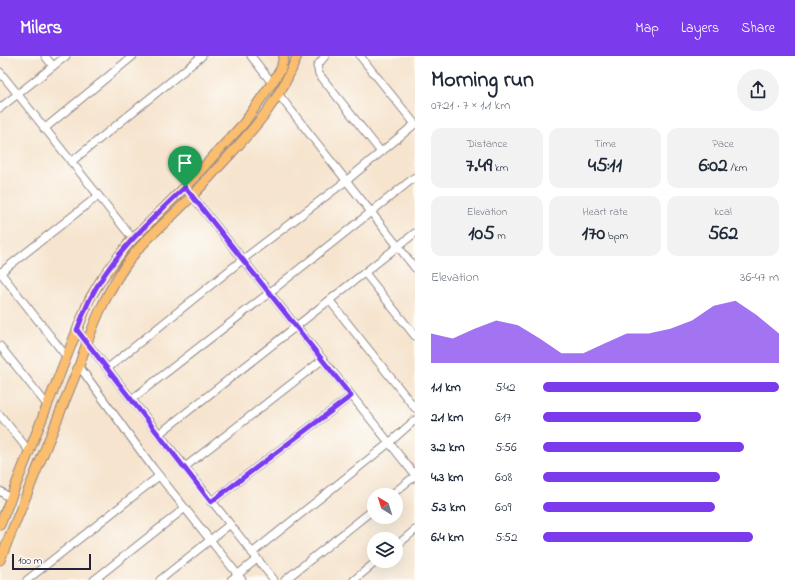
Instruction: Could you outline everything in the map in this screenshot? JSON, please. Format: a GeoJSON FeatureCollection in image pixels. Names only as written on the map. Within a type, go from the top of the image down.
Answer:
{"type":"FeatureCollection","features":[{"type":"Feature","properties":{"kind":"main road"},"geometry":{"type":"LineString","coordinates":[[0,525],[89,300],[101,280],[133,239],[185,187],[244,123],[281,69],[284,56]]}},
{"type":"Feature","properties":{"kind":"main road"},"geometry":{"type":"LineString","coordinates":[[0,560],[2,546],[79,366],[100,308],[115,281],[135,253],[192,197],[253,130],[279,95],[290,75],[297,56]]}},
{"type":"Feature","properties":{"kind":"street"},"geometry":{"type":"LineString","coordinates":[[45,56],[53,66]]}},
{"type":"Feature","properties":{"kind":"street"},"geometry":{"type":"LineString","coordinates":[[0,108],[66,56]]}},
{"type":"Feature","properties":{"kind":"street"},"geometry":{"type":"LineString","coordinates":[[44,129],[133,56]]}},
{"type":"Feature","properties":{"kind":"street"},"geometry":{"type":"LineString","coordinates":[[71,162],[202,56]]}},
{"type":"Feature","properties":{"kind":"street"},"geometry":{"type":"LineString","coordinates":[[251,56],[272,83]]}},
{"type":"Feature","properties":{"kind":"street"},"geometry":{"type":"LineString","coordinates":[[325,56],[317,66],[319,74],[381,152]]}},
{"type":"Feature","properties":{"kind":"street"},"geometry":{"type":"LineString","coordinates":[[108,368],[242,260],[346,181],[415,124],[360,56]]}},
{"type":"Feature","properties":{"kind":"street"},"geometry":{"type":"LineString","coordinates":[[0,72],[133,239]]}},
{"type":"Feature","properties":{"kind":"street"},"geometry":{"type":"LineString","coordinates":[[279,95],[415,268]]}},
{"type":"Feature","properties":{"kind":"street"},"geometry":{"type":"LineString","coordinates":[[132,399],[415,177]]}},
{"type":"Feature","properties":{"kind":"street"},"geometry":{"type":"LineString","coordinates":[[185,187],[415,476],[400,488]]}},
{"type":"Feature","properties":{"kind":"street"},"geometry":{"type":"LineString","coordinates":[[66,356],[0,272],[98,196]]}},
{"type":"Feature","properties":{"kind":"street"},"geometry":{"type":"LineString","coordinates":[[159,434],[415,233]]}},
{"type":"Feature","properties":{"kind":"street"},"geometry":{"type":"LineString","coordinates":[[365,273],[415,336]]}},
{"type":"Feature","properties":{"kind":"street"},"geometry":{"type":"LineString","coordinates":[[330,300],[415,408]]}},
{"type":"Feature","properties":{"kind":"street"},"geometry":{"type":"LineString","coordinates":[[77,330],[229,525],[274,580]]}},
{"type":"Feature","properties":{"kind":"street"},"geometry":{"type":"LineString","coordinates":[[0,346],[48,406]]}},
{"type":"Feature","properties":{"kind":"street"},"geometry":{"type":"LineString","coordinates":[[185,468],[322,360]]}},
{"type":"Feature","properties":{"kind":"street"},"geometry":{"type":"LineString","coordinates":[[79,366],[159,476],[240,577]]}},
{"type":"Feature","properties":{"kind":"street"},"geometry":{"type":"LineString","coordinates":[[211,502],[351,396]]}},
{"type":"Feature","properties":{"kind":"street"},"geometry":{"type":"LineString","coordinates":[[0,415],[30,452]]}},
{"type":"Feature","properties":{"kind":"street"},"geometry":{"type":"LineString","coordinates":[[252,553],[389,443],[415,420]]}},
{"type":"Feature","properties":{"kind":"street"},"geometry":{"type":"LineString","coordinates":[[27,580],[159,476]]}},
{"type":"Feature","properties":{"kind":"street"},"geometry":{"type":"LineString","coordinates":[[0,491],[11,500]]}},
{"type":"Feature","properties":{"kind":"street"},"geometry":{"type":"LineString","coordinates":[[94,580],[185,508]]}},
{"type":"Feature","properties":{"kind":"street"},"geometry":{"type":"LineString","coordinates":[[285,580],[367,515]]}},
{"type":"Feature","properties":{"kind":"street"},"geometry":{"type":"LineString","coordinates":[[160,580],[229,525]]}},
{"type":"Feature","properties":{"kind":"street"},"geometry":{"type":"LineString","coordinates":[[403,540],[415,530]]}},
{"type":"Feature","properties":{"kind":"street"},"geometry":{"type":"LineString","coordinates":[[231,580],[240,577],[257,559]]}},
{"type":"Feature","properties":{"kind":"street"},"geometry":{"type":"LineString","coordinates":[[354,580],[369,568]]}},
{"type":"Feature","properties":{"kind":"route"},"geometry":{"type":"LineString","coordinates":[[185,187],[351,396],[211,502],[77,330],[89,300],[114,262],[128,244],[185,187]]}}]}
